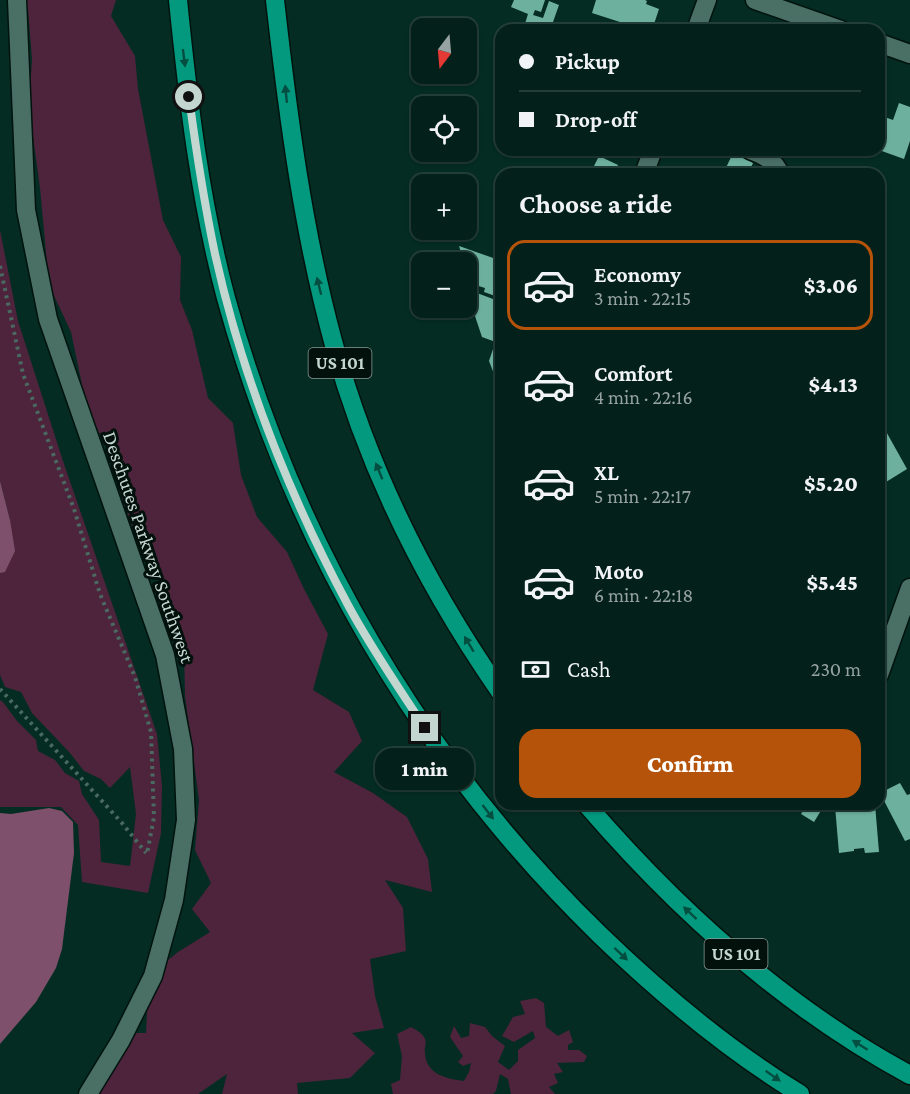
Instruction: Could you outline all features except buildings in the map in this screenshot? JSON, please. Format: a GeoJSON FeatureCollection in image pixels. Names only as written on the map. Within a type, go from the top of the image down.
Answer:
{"type":"FeatureCollection","features":[{"type":"Feature","properties":{"kind":"highway"},"geometry":{"type":"LineString","coordinates":[[177,0],[195,142],[215,254],[227,299],[254,389],[278,455],[311,532],[349,607],[389,674],[432,738],[491,817],[549,883],[622,956],[664,994],[701,1024],[800,1094]]}},
{"type":"Feature","properties":{"kind":"highway","name":"US 101"},"geometry":{"type":"LineString","coordinates":[[275,0],[287,106],[303,212],[334,346],[355,412],[381,477],[411,541],[445,604],[495,683]]}},
{"type":"Feature","properties":{"kind":"highway","name":"US 101"},"geometry":{"type":"LineString","coordinates":[[591,810],[667,892],[779,990],[841,1033],[910,1075]]}},
{"type":"Feature","properties":{"kind":"street","name":"Deschutes Parkway Southwest"},"geometry":{"type":"LineString","coordinates":[[17,0],[26,210],[48,319],[165,656],[183,750],[186,820],[174,900],[153,976],[121,1040],[88,1094]]}},
{"type":"Feature","properties":{"kind":"street"},"geometry":{"type":"LineString","coordinates":[[698,24],[707,0]]}},
{"type":"Feature","properties":{"kind":"street"},"geometry":{"type":"LineString","coordinates":[[755,0],[824,24]]}},
{"type":"Feature","properties":{"kind":"street"},"geometry":{"type":"LineString","coordinates":[[885,45],[910,54]]}},
{"type":"Feature","properties":{"kind":"street"},"geometry":{"type":"LineString","coordinates":[[766,156],[778,168]]}},
{"type":"Feature","properties":{"kind":"street"},"geometry":{"type":"LineString","coordinates":[[885,664],[903,633],[910,588]]}},
{"type":"Feature","properties":{"kind":"path"},"geometry":{"type":"LineString","coordinates":[[0,266],[23,374],[74,509],[100,594],[135,677],[151,732],[154,816],[147,854],[122,823],[0,688]]}},
{"type":"Feature","properties":{"kind":"shaded area"},"geometry":{"type":"Polygon","coordinates":[[[25,0],[116,0],[111,16],[135,56],[138,89],[163,220],[181,257],[180,300],[192,330],[208,398],[233,423],[241,475],[257,517],[287,552],[328,634],[313,690],[349,712],[362,741],[334,772],[373,793],[407,817],[428,859],[432,892],[385,880],[403,908],[406,951],[370,959],[375,996],[384,1028],[352,1033],[375,1053],[350,1078],[297,1083],[298,1094],[222,1094],[227,1074],[198,1094],[95,1094],[110,1055],[112,1035],[115,1033],[146,1033],[149,975],[178,952],[210,932],[192,909],[211,883],[195,850],[199,800],[185,696],[184,647],[160,608],[161,572],[139,543],[123,502],[109,450],[88,413],[71,332],[49,285],[40,188],[29,107],[32,59],[28,10],[25,0]]]}},
{"type":"Feature","properties":{"kind":"shaded area"},"geometry":{"type":"Polygon","coordinates":[[[0,230],[18,321],[63,461],[157,734],[162,786],[161,833],[148,893],[82,882],[78,825],[61,807],[0,807],[0,700],[36,740],[38,751],[55,760],[65,773],[79,781],[82,794],[99,820],[101,862],[130,866],[136,814],[130,767],[110,788],[101,779],[84,771],[32,713],[21,692],[5,687],[0,675],[0,573],[5,571],[10,520],[0,481],[0,230]]]}},
{"type":"Feature","properties":{"kind":"shaded area"},"geometry":{"type":"Polygon","coordinates":[[[0,481],[15,551],[5,572],[0,573],[0,481]]]}},
{"type":"Feature","properties":{"kind":"shaded area"},"geometry":{"type":"Polygon","coordinates":[[[49,808],[62,811],[73,822],[74,853],[62,949],[56,968],[36,1002],[0,1044],[0,813],[11,814],[49,808]]]}},
{"type":"Feature","properties":{"kind":"shaded area"},"geometry":{"type":"Polygon","coordinates":[[[536,998],[544,1003],[546,1027],[558,1036],[569,1030],[573,1042],[568,1045],[568,1050],[579,1050],[587,1056],[584,1062],[557,1063],[563,1072],[554,1074],[558,1083],[549,1087],[555,1094],[511,1094],[508,1079],[500,1074],[496,1091],[493,1094],[393,1094],[391,1084],[400,1080],[402,1056],[397,1034],[411,1027],[419,1032],[425,1039],[426,1060],[433,1071],[450,1079],[464,1081],[471,1063],[463,1066],[458,1062],[463,1056],[450,1037],[454,1026],[461,1038],[469,1036],[470,1023],[485,1027],[505,1046],[498,1062],[509,1070],[518,1061],[518,1050],[535,1038],[533,1031],[514,1042],[502,1036],[513,1017],[525,1014],[520,1001],[536,998]]]}},
{"type":"Feature","properties":{"kind":"route"},"geometry":{"type":"LineString","coordinates":[[189,97],[215,254],[254,389],[278,455],[311,532],[349,607],[425,728]]}}]}
